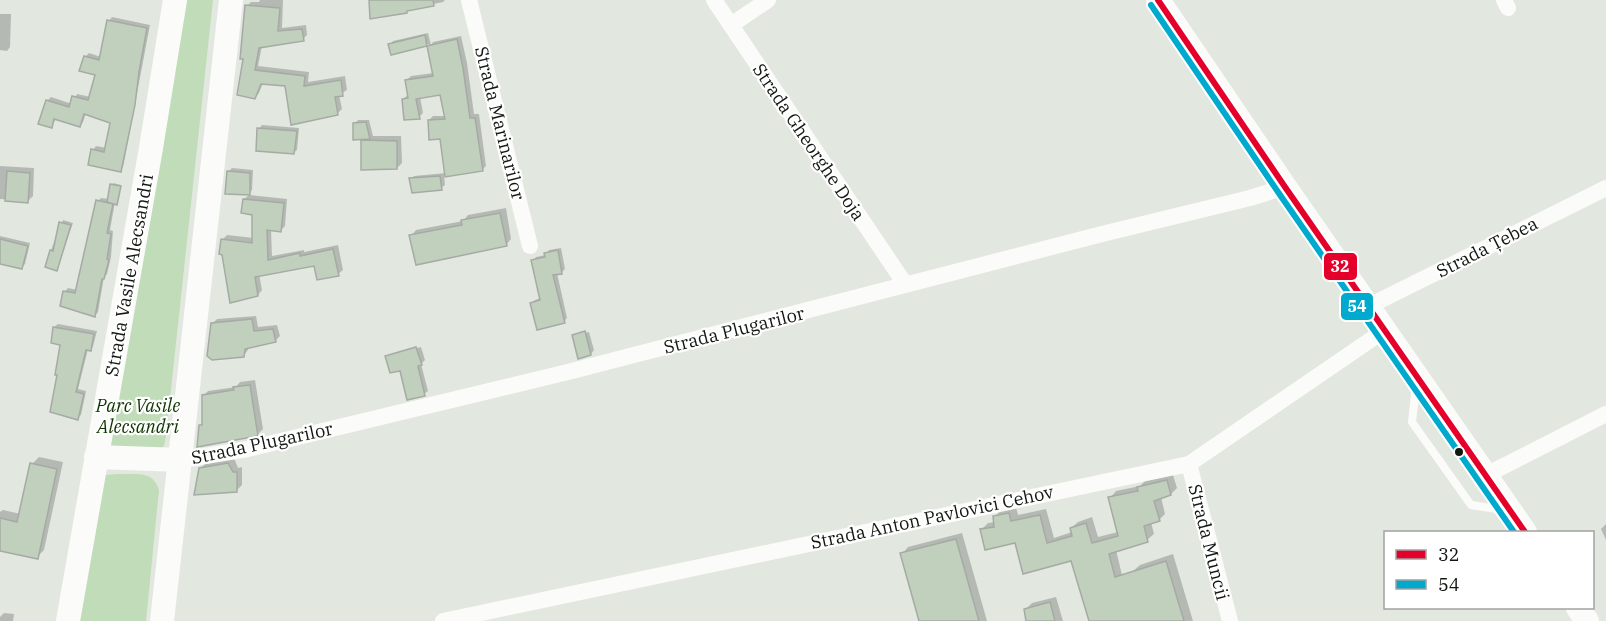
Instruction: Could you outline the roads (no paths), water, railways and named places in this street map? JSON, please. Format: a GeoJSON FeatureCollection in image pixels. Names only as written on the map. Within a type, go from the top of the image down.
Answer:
{"type":"FeatureCollection","features":[{"type":"Feature","properties":{"kind":"street","name":"Strada Vasile Alecsandri"},"geometry":{"type":"LineString","coordinates":[[68,621],[175,0]]}},
{"type":"Feature","properties":{"kind":"street"},"geometry":{"type":"LineString","coordinates":[[162,621],[231,0]]}},
{"type":"Feature","properties":{"kind":"street","name":"Strada Marinarilor"},"geometry":{"type":"LineString","coordinates":[[469,0],[531,246]]}},
{"type":"Feature","properties":{"kind":"street","name":"Strada Gheorghe Doja"},"geometry":{"type":"LineString","coordinates":[[714,0],[905,285]]}},
{"type":"Feature","properties":{"kind":"street"},"geometry":{"type":"LineString","coordinates":[[731,25],[768,0]]}},
{"type":"Feature","properties":{"kind":"street"},"geometry":{"type":"LineString","coordinates":[[1158,0],[1285,187],[1525,531]]}},
{"type":"Feature","properties":{"kind":"street","name":"Strada Plugarilor"},"geometry":{"type":"LineString","coordinates":[[181,460],[248,449],[538,380],[1250,198],[1285,187]]}},
{"type":"Feature","properties":{"kind":"street","name":"Strada Țebea"},"geometry":{"type":"LineString","coordinates":[[1369,306],[1606,188]]}},
{"type":"Feature","properties":{"kind":"street","name":"Strada Anton Pavlovici Cehov"},"geometry":{"type":"LineString","coordinates":[[442,621],[1189,464],[1385,330]]}},
{"type":"Feature","properties":{"kind":"street"},"geometry":{"type":"LineString","coordinates":[[1486,475],[1606,414]]}},
{"type":"Feature","properties":{"kind":"street"},"geometry":{"type":"LineString","coordinates":[[96,457],[181,460]]}},
{"type":"Feature","properties":{"kind":"street","name":"Strada Muncii"},"geometry":{"type":"LineString","coordinates":[[1189,464],[1230,621]]}},
{"type":"Feature","properties":{"kind":"lane"},"geometry":{"type":"LineString","coordinates":[[1417,376],[1413,422],[1471,505],[1510,511]]}},
{"type":"Feature","properties":{"kind":"park label","name":"Parc Vasile Alecsandri"},"geometry":{"type":"Point","coordinates":[138,415]}}]}
